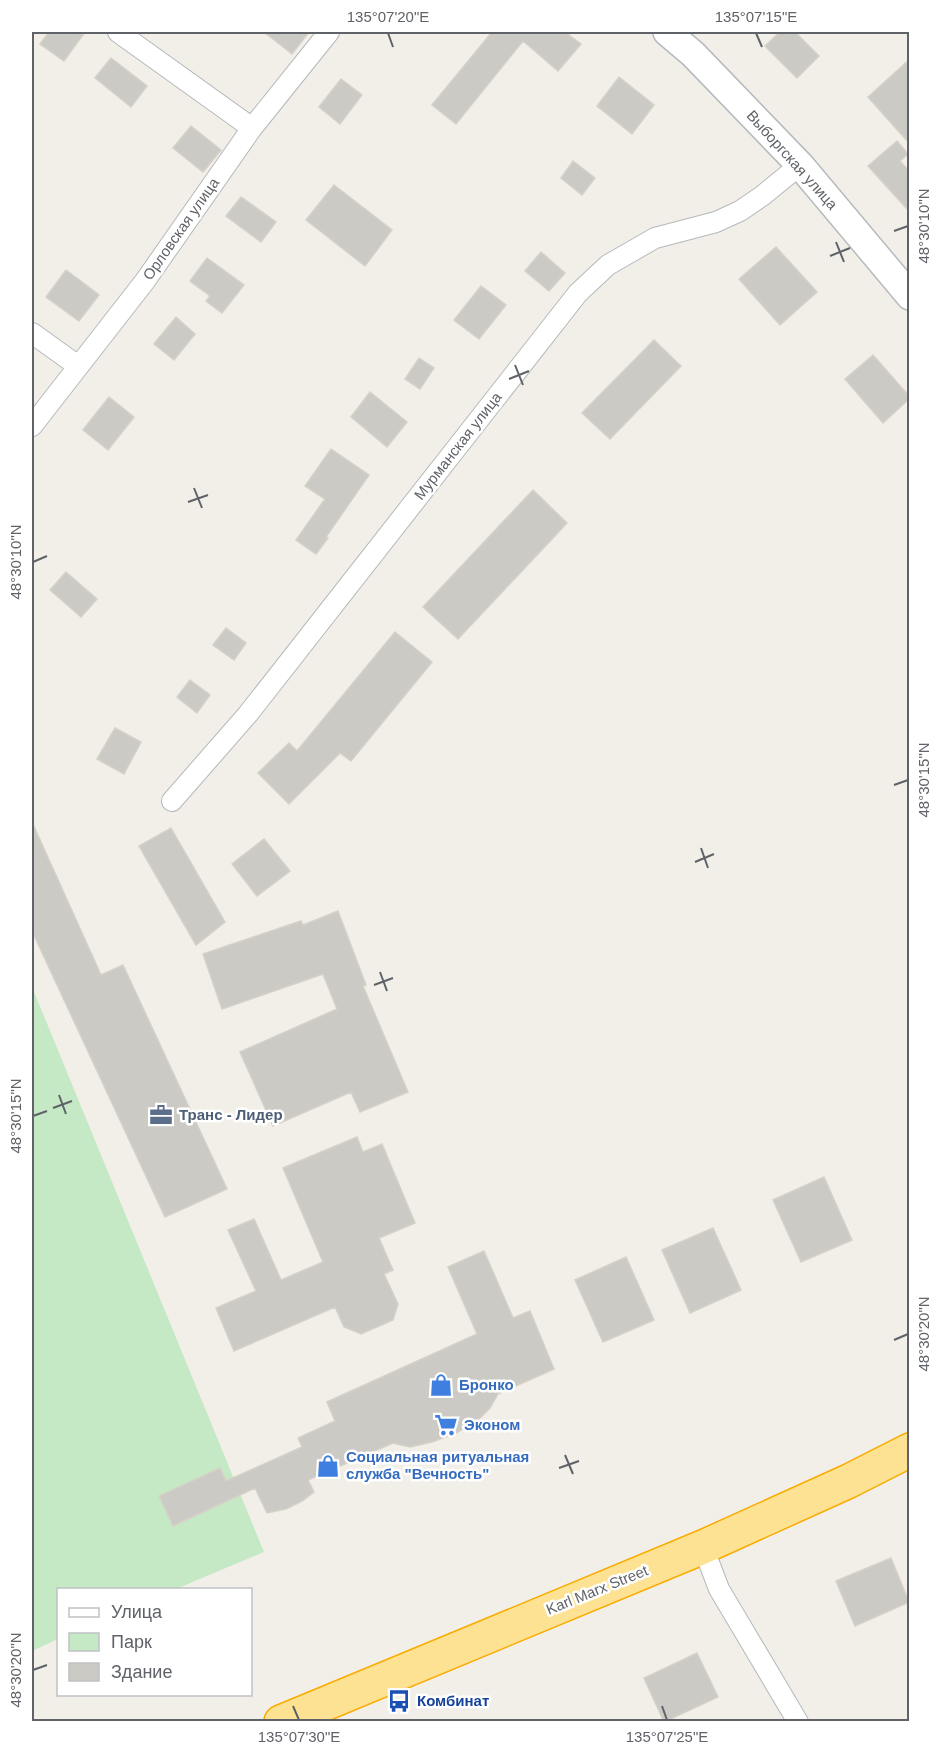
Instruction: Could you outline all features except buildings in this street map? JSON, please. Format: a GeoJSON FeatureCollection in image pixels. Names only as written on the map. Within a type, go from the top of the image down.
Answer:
{"type":"FeatureCollection","features":[{"type":"Feature","properties":{"kind":"highway","name":"Karl Marx Street"},"geometry":{"type":"LineString","coordinates":[[281,1722],[703,1547],[849,1481],[909,1450]]}},
{"type":"Feature","properties":{"kind":"street"},"geometry":{"type":"LineString","coordinates":[[118,32],[252,128]]}},
{"type":"Feature","properties":{"kind":"street","name":"Орловская улица"},"geometry":{"type":"LineString","coordinates":[[32,426],[145,281],[252,128],[329,32]]}},
{"type":"Feature","properties":{"kind":"street","name":"Выборгская улица"},"geometry":{"type":"LineString","coordinates":[[667,32],[693,54],[800,165],[909,296]]}},
{"type":"Feature","properties":{"kind":"street","name":"Мурманская улица"},"geometry":{"type":"LineString","coordinates":[[172,801],[248,714],[578,293],[608,265],[655,238],[716,222],[740,211],[800,165]]}},
{"type":"Feature","properties":{"kind":"street"},"geometry":{"type":"LineString","coordinates":[[32,333],[78,366]]}},
{"type":"Feature","properties":{"kind":"street"},"geometry":{"type":"LineString","coordinates":[[703,1547],[719,1589],[798,1722]]}},
{"type":"Feature","properties":{"kind":"green space"},"geometry":{"type":"Polygon","coordinates":[[[32,987],[264,1552],[178,1588],[57,1588],[57,1639],[32,1651],[32,987]]]}},
{"type":"Feature","properties":{"kind":"place","name":"Транс - Лидер"},"geometry":{"type":"Point","coordinates":[161,1115]}},
{"type":"Feature","properties":{"kind":"place","name":"Бронко"},"geometry":{"type":"Point","coordinates":[441,1385]}},
{"type":"Feature","properties":{"kind":"place","name":"Эконом"},"geometry":{"type":"Point","coordinates":[446,1425]}},
{"type":"Feature","properties":{"kind":"place","name":"Социальная ритуальная служба \"Вечность\""},"geometry":{"type":"Point","coordinates":[328,1466]}},
{"type":"Feature","properties":{"kind":"place","name":"Комбинат"},"geometry":{"type":"Point","coordinates":[399,1701]}}]}
